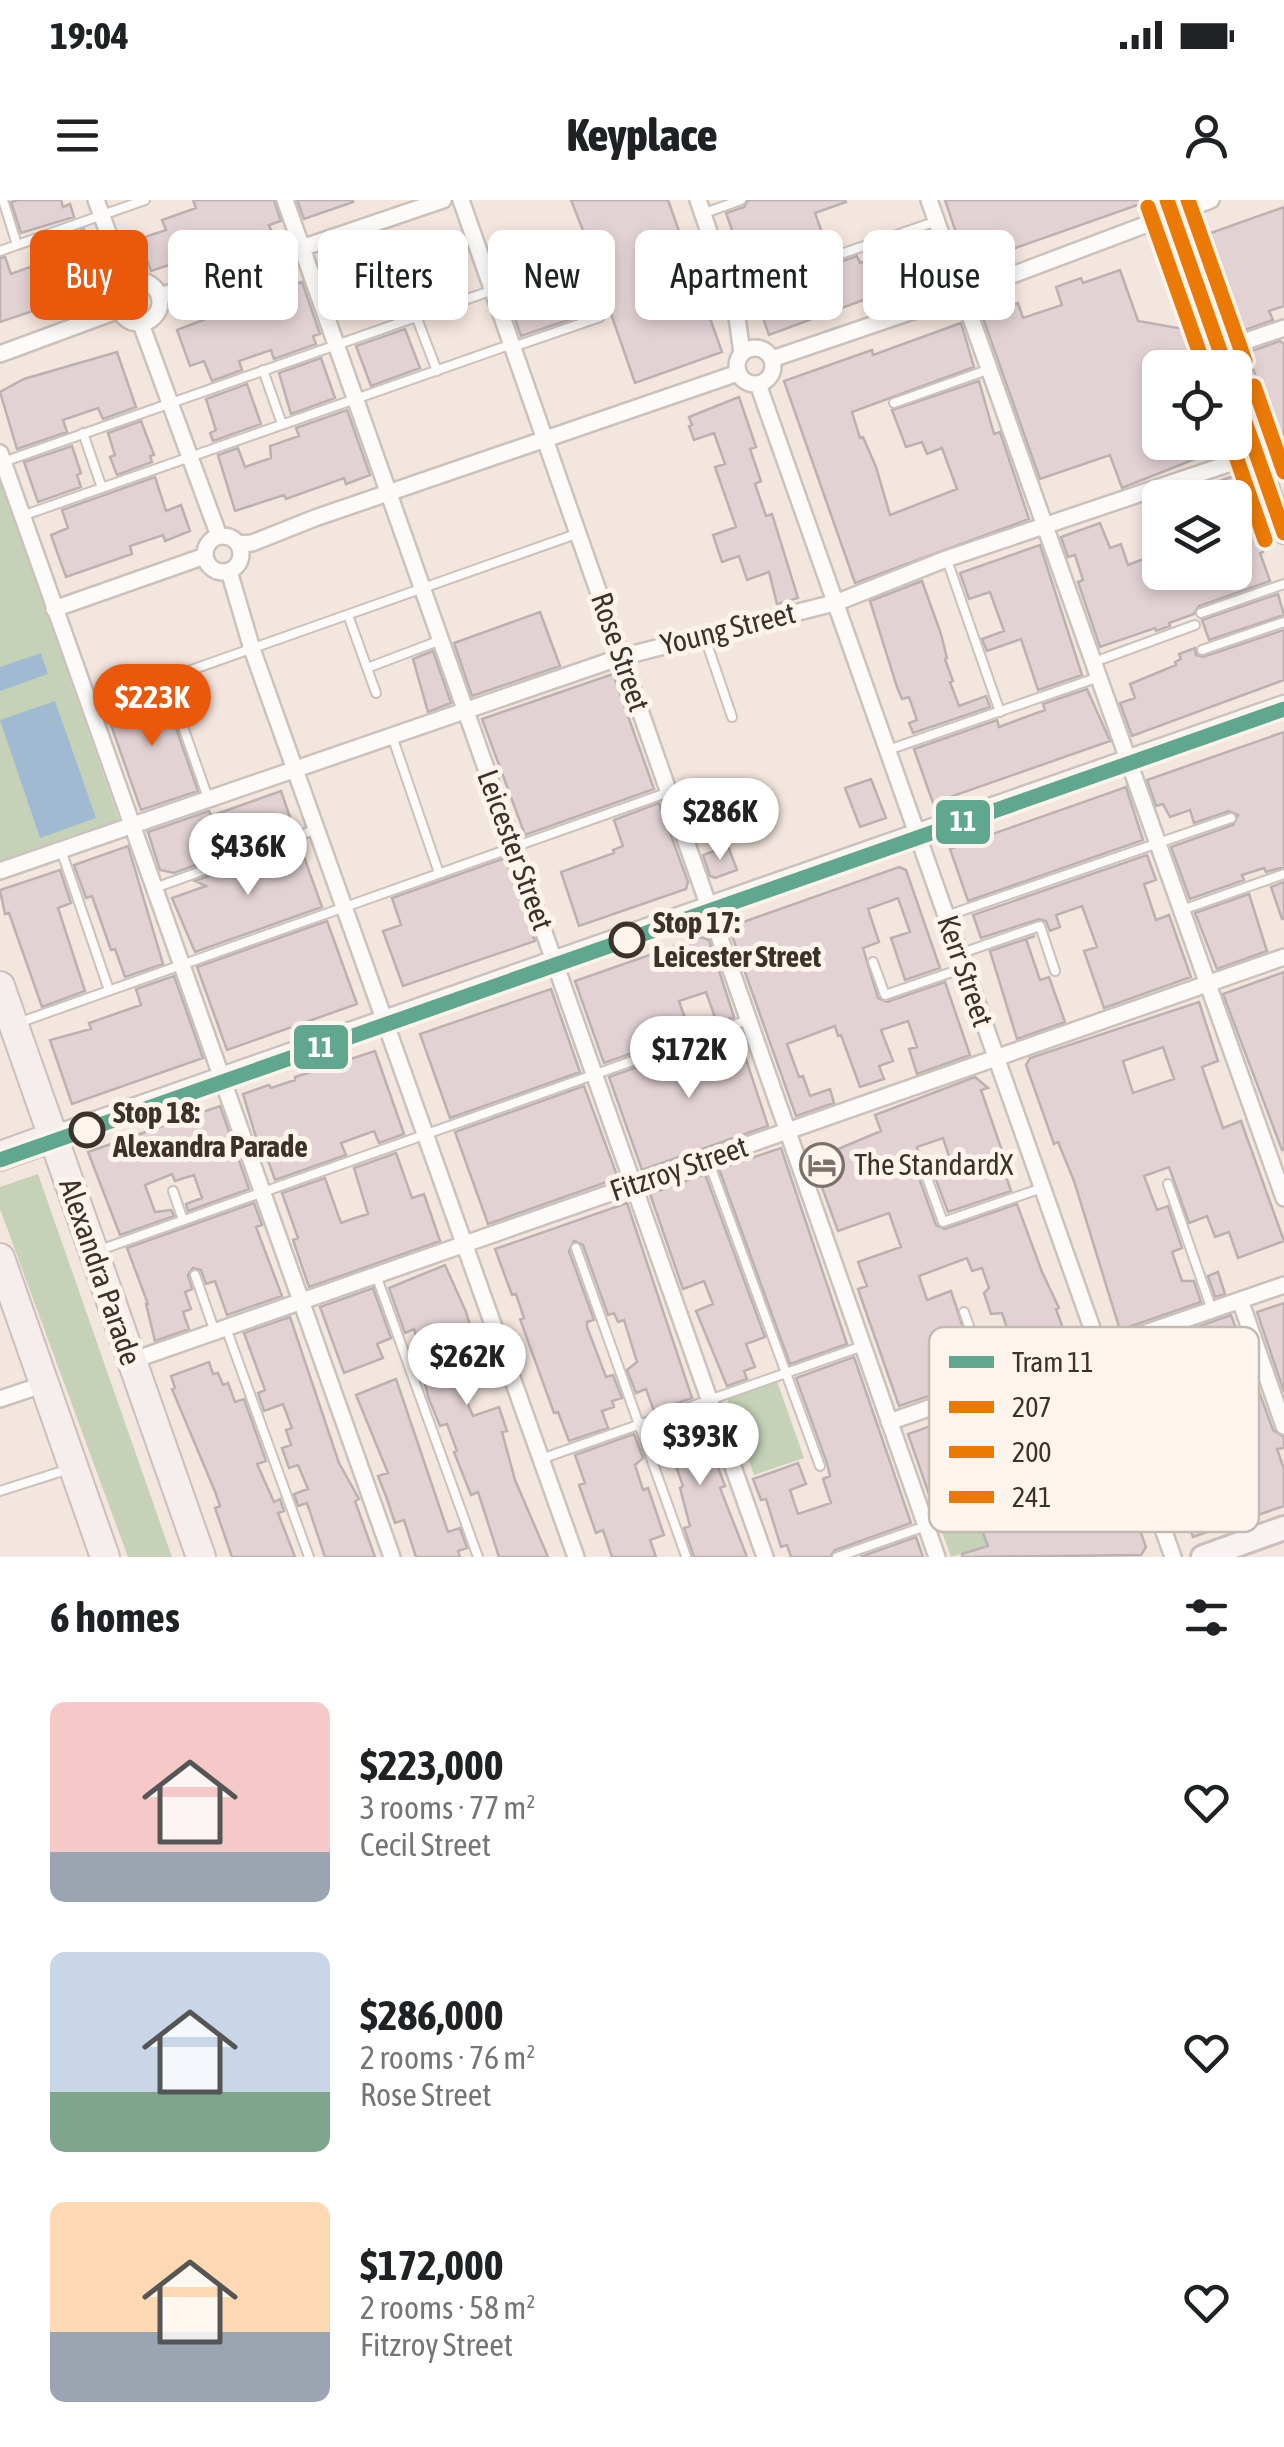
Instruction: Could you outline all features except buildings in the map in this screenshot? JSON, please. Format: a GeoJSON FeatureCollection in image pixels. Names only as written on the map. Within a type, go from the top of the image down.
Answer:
{"type":"FeatureCollection","features":[{"type":"Feature","properties":{"kind":"highway","name":"Alexandra Parade"},"geometry":{"type":"LineString","coordinates":[[0,986],[201,1557]]}},
{"type":"Feature","properties":{"kind":"highway"},"geometry":{"type":"LineString","coordinates":[[0,1156],[53,1137]]}},
{"type":"Feature","properties":{"kind":"highway"},"geometry":{"type":"LineString","coordinates":[[2,1272],[105,1557]]}},
{"type":"Feature","properties":{"kind":"main road"},"geometry":{"type":"LineString","coordinates":[[1203,1557],[1284,1528]]}},
{"type":"Feature","properties":{"kind":"street","name":"Leicester Street"},"geometry":{"type":"LineString","coordinates":[[285,200],[765,1557]]}},
{"type":"Feature","properties":{"kind":"street"},"geometry":{"type":"LineString","coordinates":[[160,296],[443,200]]}},
{"type":"Feature","properties":{"kind":"street","name":"Rose Street"},"geometry":{"type":"LineString","coordinates":[[461,200],[488,277]]}},
{"type":"Feature","properties":{"kind":"street"},"geometry":{"type":"LineString","coordinates":[[930,200],[940,230]]}},
{"type":"Feature","properties":{"kind":"street"},"geometry":{"type":"LineString","coordinates":[[1015,272],[1170,207],[1211,200]]}},
{"type":"Feature","properties":{"kind":"street"},"geometry":{"type":"LineString","coordinates":[[1170,207],[1220,350]]}},
{"type":"Feature","properties":{"kind":"street"},"geometry":{"type":"LineString","coordinates":[[148,284],[160,296]]}},
{"type":"Feature","properties":{"kind":"street"},"geometry":{"type":"LineString","coordinates":[[141,324],[157,314],[160,296]]}},
{"type":"Feature","properties":{"kind":"street"},"geometry":{"type":"LineString","coordinates":[[0,354],[92,320]]}},
{"type":"Feature","properties":{"kind":"street"},"geometry":{"type":"LineString","coordinates":[[129,320],[141,324]]}},
{"type":"Feature","properties":{"kind":"street","name":"Rose Street"},"geometry":{"type":"LineString","coordinates":[[504,320],[937,1557]]}},
{"type":"Feature","properties":{"kind":"street"},"geometry":{"type":"LineString","coordinates":[[737,320],[742,353]]}},
{"type":"Feature","properties":{"kind":"street"},"geometry":{"type":"LineString","coordinates":[[743,320],[768,354],[769,378],[758,384],[744,381],[738,373],[737,362],[752,347],[768,354],[878,320]]}},
{"type":"Feature","properties":{"kind":"street"},"geometry":{"type":"LineString","coordinates":[[972,320],[1284,1198]]}},
{"type":"Feature","properties":{"kind":"street"},"geometry":{"type":"LineString","coordinates":[[141,324],[219,536]]}},
{"type":"Feature","properties":{"kind":"street"},"geometry":{"type":"LineString","coordinates":[[1239,350],[1284,328]]}},
{"type":"Feature","properties":{"kind":"street"},"geometry":{"type":"LineString","coordinates":[[239,544],[240,562],[229,571],[214,570],[205,556],[207,546],[219,536],[230,537],[239,544],[252,543],[738,373]]}},
{"type":"Feature","properties":{"kind":"street","name":"Kerr Street"},"geometry":{"type":"LineString","coordinates":[[758,384],[1091,1327]]}},
{"type":"Feature","properties":{"kind":"street"},"geometry":{"type":"LineString","coordinates":[[1252,440],[1284,533]]}},
{"type":"Feature","properties":{"kind":"street","name":"Young Street"},"geometry":{"type":"LineString","coordinates":[[0,871],[621,657],[838,602],[946,559],[1284,444]]}},
{"type":"Feature","properties":{"kind":"street"},"geometry":{"type":"LineString","coordinates":[[2,457],[392,1557]]}},
{"type":"Feature","properties":{"kind":"street"},"geometry":{"type":"LineString","coordinates":[[54,608],[205,556]]}},
{"type":"Feature","properties":{"kind":"street"},"geometry":{"type":"LineString","coordinates":[[229,571],[252,648],[576,1557]]}},
{"type":"Feature","properties":{"kind":"street"},"geometry":{"type":"LineString","coordinates":[[53,1137],[1284,706]]}},
{"type":"Feature","properties":{"kind":"street","name":"Fitzroy Street"},"geometry":{"type":"LineString","coordinates":[[131,1361],[1284,957]]}},
{"type":"Feature","properties":{"kind":"street"},"geometry":{"type":"LineString","coordinates":[[1163,1327],[1284,1285]]}},
{"type":"Feature","properties":{"kind":"street"},"geometry":{"type":"LineString","coordinates":[[1240,1300],[1249,1327]]}},
{"type":"Feature","properties":{"kind":"street"},"geometry":{"type":"LineString","coordinates":[[1259,1354],[1284,1426]]}},
{"type":"Feature","properties":{"kind":"street"},"geometry":{"type":"LineString","coordinates":[[0,1399],[45,1384]]}},
{"type":"Feature","properties":{"kind":"street"},"geometry":{"type":"LineString","coordinates":[[889,1422],[929,1408]]}},
{"type":"Feature","properties":{"kind":"street","name":"Kerr Street"},"geometry":{"type":"LineString","coordinates":[[1164,1532],[1173,1557]]}},
{"type":"Feature","properties":{"kind":"lane"},"geometry":{"type":"LineString","coordinates":[[2,200],[18,244]]}},
{"type":"Feature","properties":{"kind":"lane"},"geometry":{"type":"LineString","coordinates":[[0,250],[99,207],[145,200]]}},
{"type":"Feature","properties":{"kind":"lane"},"geometry":{"type":"LineString","coordinates":[[700,207],[742,200]]}},
{"type":"Feature","properties":{"kind":"lane"},"geometry":{"type":"LineString","coordinates":[[843,253],[937,221]]}},
{"type":"Feature","properties":{"kind":"lane"},"geometry":{"type":"LineString","coordinates":[[2,457],[83,433],[405,320]]}},
{"type":"Feature","properties":{"kind":"lane"},"geometry":{"type":"LineString","coordinates":[[418,320],[437,371]]}},
{"type":"Feature","properties":{"kind":"lane"},"geometry":{"type":"LineString","coordinates":[[22,516],[591,320]]}},
{"type":"Feature","properties":{"kind":"lane"},"geometry":{"type":"LineString","coordinates":[[894,403],[990,369]]}},
{"type":"Feature","properties":{"kind":"lane"},"geometry":{"type":"LineString","coordinates":[[263,370],[282,424]]}},
{"type":"Feature","properties":{"kind":"lane"},"geometry":{"type":"LineString","coordinates":[[83,433],[102,488]]}},
{"type":"Feature","properties":{"kind":"lane"},"geometry":{"type":"LineString","coordinates":[[89,706],[579,534]]}},
{"type":"Feature","properties":{"kind":"lane"},"geometry":{"type":"LineString","coordinates":[[946,559],[1000,712]]}},
{"type":"Feature","properties":{"kind":"lane"},"geometry":{"type":"LineString","coordinates":[[1201,613],[1284,584]]}},
{"type":"Feature","properties":{"kind":"lane"},"geometry":{"type":"LineString","coordinates":[[348,615],[376,693]]}},
{"type":"Feature","properties":{"kind":"lane"},"geometry":{"type":"LineString","coordinates":[[1202,650],[1284,622]]}},
{"type":"Feature","properties":{"kind":"lane"},"geometry":{"type":"LineString","coordinates":[[888,750],[1000,712],[1195,625]]}},
{"type":"Feature","properties":{"kind":"lane"},"geometry":{"type":"LineString","coordinates":[[704,635],[732,717]]}},
{"type":"Feature","properties":{"kind":"lane"},"geometry":{"type":"LineString","coordinates":[[368,668],[441,640]]}},
{"type":"Feature","properties":{"kind":"lane"},"geometry":{"type":"LineString","coordinates":[[166,678],[208,798]]}},
{"type":"Feature","properties":{"kind":"lane"},"geometry":{"type":"LineString","coordinates":[[391,734],[439,873]]}},
{"type":"Feature","properties":{"kind":"lane"},"geometry":{"type":"LineString","coordinates":[[14,1024],[668,792]]}},
{"type":"Feature","properties":{"kind":"lane"},"geometry":{"type":"LineString","coordinates":[[946,916],[1231,818]]}},
{"type":"Feature","properties":{"kind":"lane"},"geometry":{"type":"LineString","coordinates":[[152,888],[317,829]]}},
{"type":"Feature","properties":{"kind":"lane"},"geometry":{"type":"LineString","coordinates":[[60,850],[110,990]]}},
{"type":"Feature","properties":{"kind":"lane"},"geometry":{"type":"LineString","coordinates":[[1180,904],[1284,874]]}},
{"type":"Feature","properties":{"kind":"lane"},"geometry":{"type":"LineString","coordinates":[[873,962],[885,995],[1040,926],[1055,971]]}},
{"type":"Feature","properties":{"kind":"lane"},"geometry":{"type":"LineString","coordinates":[[93,1252],[748,1020]]}},
{"type":"Feature","properties":{"kind":"lane"},"geometry":{"type":"LineString","coordinates":[[708,1160],[820,1466]]}},
{"type":"Feature","properties":{"kind":"lane"},"geometry":{"type":"LineString","coordinates":[[922,1161],[943,1222],[1042,1188]]}},
{"type":"Feature","properties":{"kind":"lane"},"geometry":{"type":"LineString","coordinates":[[1168,1184],[1212,1310]]}},
{"type":"Feature","properties":{"kind":"lane"},"geometry":{"type":"LineString","coordinates":[[173,1190],[183,1220]]}},
{"type":"Feature","properties":{"kind":"lane"},"geometry":{"type":"LineString","coordinates":[[576,1248],[686,1556]]}},
{"type":"Feature","properties":{"kind":"lane"},"geometry":{"type":"LineString","coordinates":[[195,1275],[310,1557]]}},
{"type":"Feature","properties":{"kind":"lane"},"geometry":{"type":"LineString","coordinates":[[376,1275],[478,1557]]}},
{"type":"Feature","properties":{"kind":"lane"},"geometry":{"type":"LineString","coordinates":[[964,1312],[969,1327]]}},
{"type":"Feature","properties":{"kind":"lane"},"geometry":{"type":"LineString","coordinates":[[1180,1321],[1182,1327]]}},
{"type":"Feature","properties":{"kind":"lane"},"geometry":{"type":"LineString","coordinates":[[541,1460],[862,1346]]}},
{"type":"Feature","properties":{"kind":"lane"},"geometry":{"type":"LineString","coordinates":[[0,1491],[74,1468]]}},
{"type":"Feature","properties":{"kind":"lane"},"geometry":{"type":"LineString","coordinates":[[838,1557],[926,1526]]}},
{"type":"Feature","properties":{"kind":"green space"},"geometry":{"type":"Polygon","coordinates":[[[0,480],[120,822],[0,863],[0,480]]]}},
{"type":"Feature","properties":{"kind":"green space"},"geometry":{"type":"Polygon","coordinates":[[[38,1174],[172,1557],[128,1557],[0,1209],[0,1187],[38,1174]]]}},
{"type":"Feature","properties":{"kind":"green space"},"geometry":{"type":"Polygon","coordinates":[[[777,1381],[804,1458],[754,1475],[727,1398],[777,1381]]]}},
{"type":"Feature","properties":{"kind":"green space"},"geometry":{"type":"Polygon","coordinates":[[[942,1532],[983,1532],[987,1545],[951,1557],[942,1532]]]}},
{"type":"Feature","properties":{"kind":"water"},"geometry":{"type":"Polygon","coordinates":[[[41,653],[48,674],[0,691],[0,667],[41,653]]]}},
{"type":"Feature","properties":{"kind":"water"},"geometry":{"type":"Polygon","coordinates":[[[55,701],[96,818],[40,838],[0,720],[55,701]]]}},
{"type":"Feature","properties":{"kind":"tram line","name":"11"},"geometry":{"type":"LineString","coordinates":[[0,1160],[1284,709]]}},
{"type":"Feature","properties":{"kind":"transit line","name":"207"},"geometry":{"type":"LineString","coordinates":[[1167,200],[1220,350]]}},
{"type":"Feature","properties":{"kind":"transit line","name":"241"},"geometry":{"type":"LineString","coordinates":[[1188,200],[1241,350]]}},
{"type":"Feature","properties":{"kind":"transit line","name":"200"},"geometry":{"type":"LineString","coordinates":[[1148,207],[1199,350]]}},
{"type":"Feature","properties":{"kind":"transit line","name":"241"},"geometry":{"type":"LineString","coordinates":[[1254,386],[1284,472]]}},
{"type":"Feature","properties":{"kind":"transit line","name":"207"},"geometry":{"type":"LineString","coordinates":[[1252,442],[1284,533]]}},
{"type":"Feature","properties":{"kind":"transit line","name":"200"},"geometry":{"type":"LineString","coordinates":[[1237,460],[1265,540]]}},
{"type":"Feature","properties":{"kind":"place","name":"Stop 17: Leicester Street"},"geometry":{"type":"Point","coordinates":[627,940]}},
{"type":"Feature","properties":{"kind":"place","name":"Stop 18: Alexandra Parade"},"geometry":{"type":"Point","coordinates":[87,1130]}},
{"type":"Feature","properties":{"kind":"place","name":"The StandardX"},"geometry":{"type":"Point","coordinates":[822,1165]}}]}
